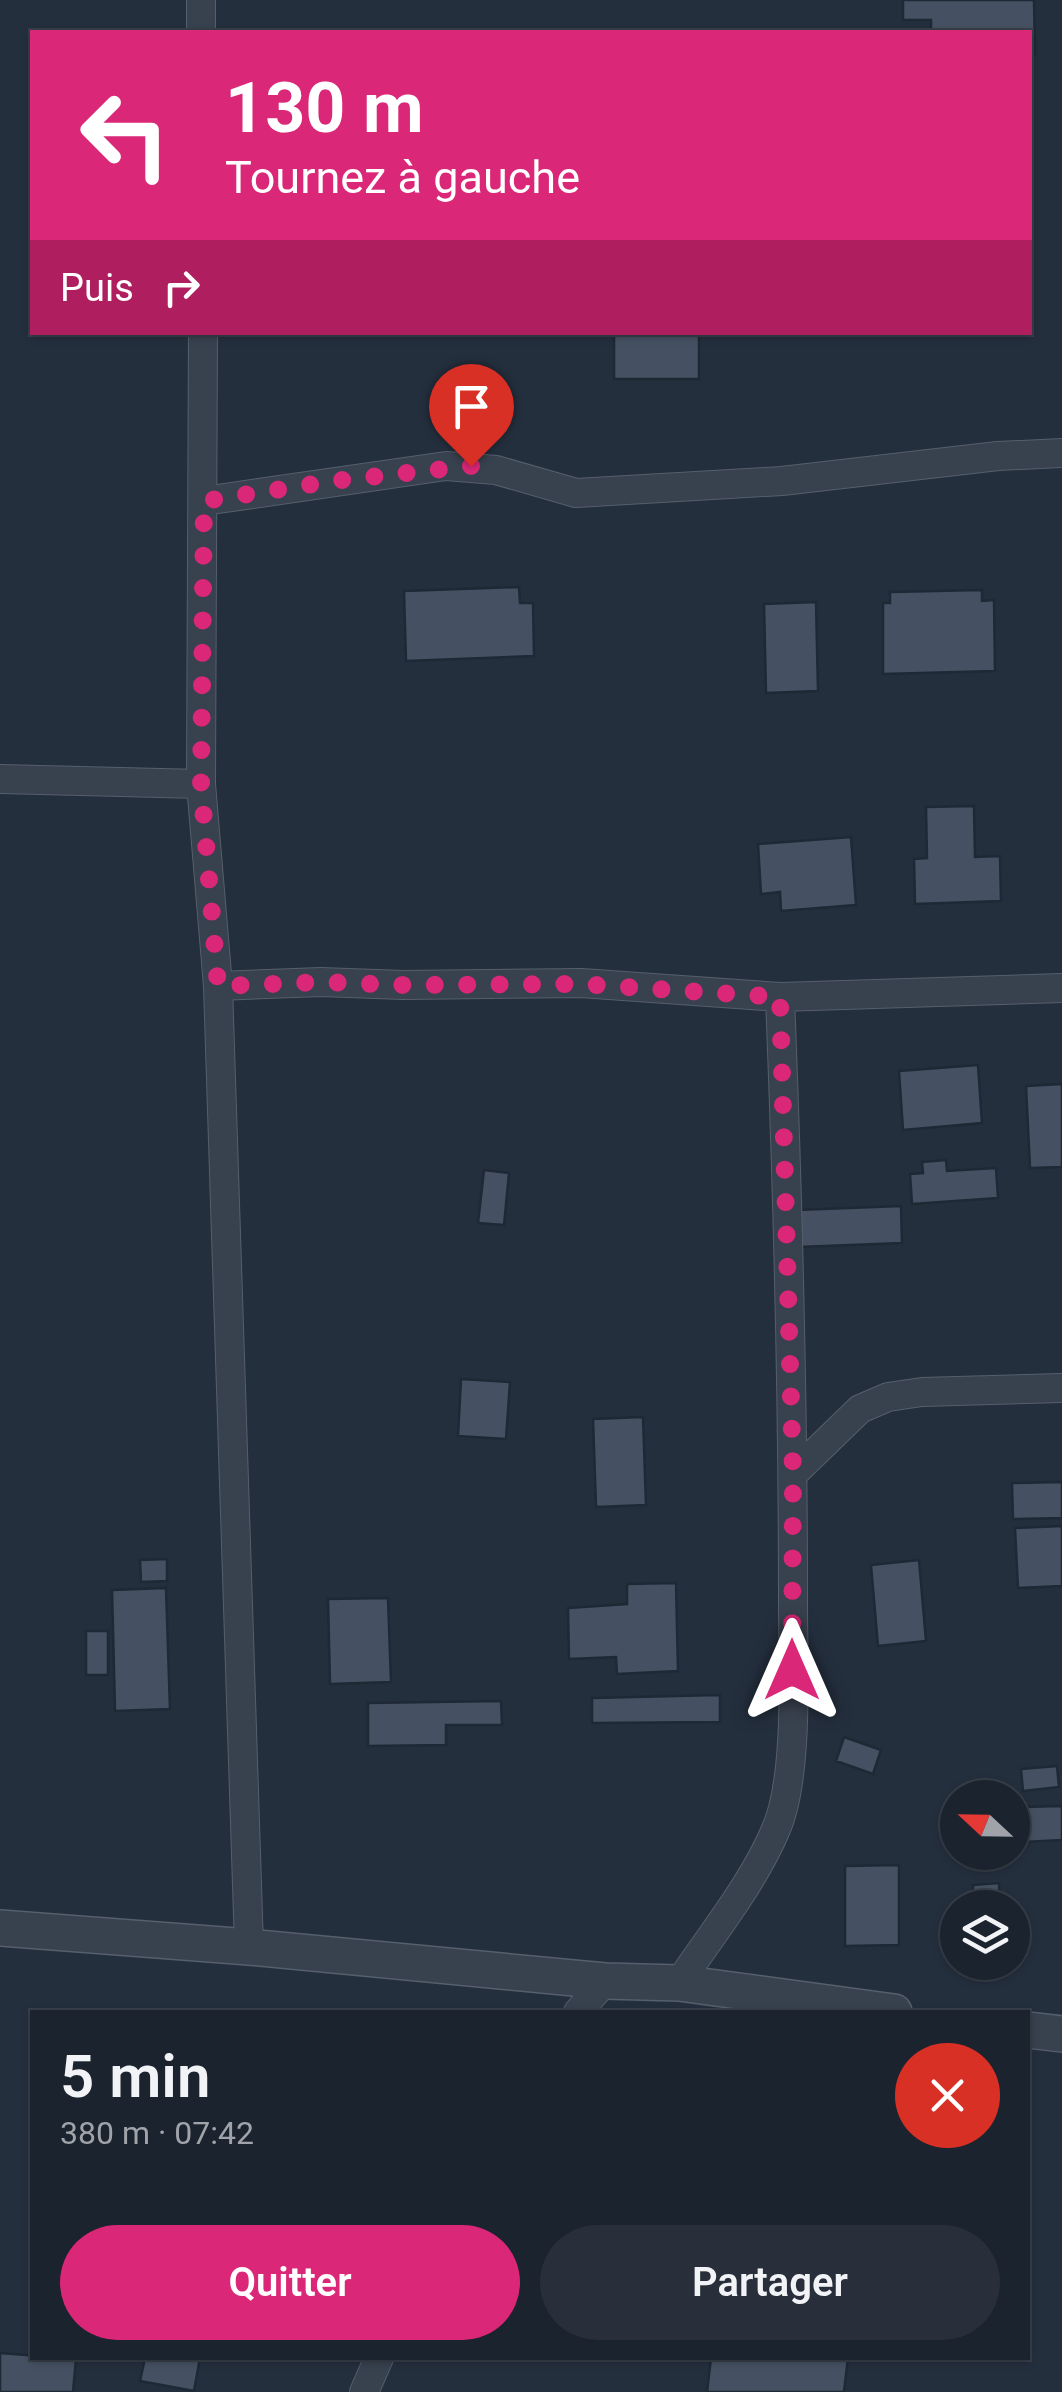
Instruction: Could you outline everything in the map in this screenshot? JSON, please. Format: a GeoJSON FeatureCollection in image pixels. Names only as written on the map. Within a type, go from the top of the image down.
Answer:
{"type":"FeatureCollection","features":[{"type":"Feature","properties":{"kind":"street"},"geometry":{"type":"LineString","coordinates":[[201,0],[201,30]]}},
{"type":"Feature","properties":{"kind":"street"},"geometry":{"type":"LineString","coordinates":[[203,335],[201,784],[218,986],[250,1947]]}},
{"type":"Feature","properties":{"kind":"street"},"geometry":{"type":"LineString","coordinates":[[204,501],[446,466],[496,470],[576,493],[782,481],[998,456],[1062,453]]}},
{"type":"Feature","properties":{"kind":"street"},"geometry":{"type":"LineString","coordinates":[[0,779],[201,784]]}},
{"type":"Feature","properties":{"kind":"street"},"geometry":{"type":"LineString","coordinates":[[218,986],[322,982],[580,984],[780,997],[1062,988]]}},
{"type":"Feature","properties":{"kind":"street"},"geometry":{"type":"LineString","coordinates":[[680,1983],[756,1867],[777,1828],[788,1789],[793,1474],[780,997]]}},
{"type":"Feature","properties":{"kind":"street"},"geometry":{"type":"LineString","coordinates":[[793,1474],[860,1409],[888,1397],[922,1392],[1062,1388]]}},
{"type":"Feature","properties":{"kind":"street"},"geometry":{"type":"LineString","coordinates":[[0,1928],[605,1981],[680,1983],[879,2010]]}},
{"type":"Feature","properties":{"kind":"street"},"geometry":{"type":"LineString","coordinates":[[580,2010],[605,1981]]}},
{"type":"Feature","properties":{"kind":"street"},"geometry":{"type":"LineString","coordinates":[[1030,2030],[1062,2034]]}},
{"type":"Feature","properties":{"kind":"street"},"geometry":{"type":"LineString","coordinates":[[364,2392],[378,2360]]}},
{"type":"Feature","properties":{"kind":"building"},"geometry":{"type":"Polygon","coordinates":[[[903,0],[1034,0],[1035,54],[1032,30],[931,30],[931,20],[903,20],[903,0]]]}},
{"type":"Feature","properties":{"kind":"building"},"geometry":{"type":"Polygon","coordinates":[[[614,335],[699,335],[699,379],[614,379],[614,335]]]}},
{"type":"Feature","properties":{"kind":"building"},"geometry":{"type":"Polygon","coordinates":[[[519,587],[520,603],[533,603],[534,656],[406,661],[404,591],[519,587]]]}},
{"type":"Feature","properties":{"kind":"building"},"geometry":{"type":"Polygon","coordinates":[[[982,590],[982,601],[994,600],[995,671],[883,674],[883,603],[890,603],[890,592],[982,590]]]}},
{"type":"Feature","properties":{"kind":"building"},"geometry":{"type":"Polygon","coordinates":[[[816,602],[818,691],[766,693],[764,604],[816,602]]]}},
{"type":"Feature","properties":{"kind":"building"},"geometry":{"type":"Polygon","coordinates":[[[974,806],[975,857],[1000,856],[1001,901],[915,904],[914,859],[927,858],[926,807],[974,806]]]}},
{"type":"Feature","properties":{"kind":"building"},"geometry":{"type":"Polygon","coordinates":[[[851,837],[856,905],[781,911],[780,892],[761,894],[758,844],[851,837]]]}},
{"type":"Feature","properties":{"kind":"building"},"geometry":{"type":"Polygon","coordinates":[[[978,1065],[982,1123],[903,1130],[899,1071],[978,1065]]]}},
{"type":"Feature","properties":{"kind":"building"},"geometry":{"type":"Polygon","coordinates":[[[1062,1084],[1062,1167],[1030,1168],[1026,1086],[1062,1084]]]}},
{"type":"Feature","properties":{"kind":"building"},"geometry":{"type":"Polygon","coordinates":[[[946,1160],[947,1171],[996,1168],[998,1198],[912,1204],[910,1174],[923,1173],[922,1162],[946,1160]]]}},
{"type":"Feature","properties":{"kind":"building"},"geometry":{"type":"Polygon","coordinates":[[[484,1170],[509,1173],[504,1225],[478,1223],[484,1170]]]}},
{"type":"Feature","properties":{"kind":"building"},"geometry":{"type":"Polygon","coordinates":[[[901,1206],[902,1243],[798,1247],[797,1210],[901,1206]]]}},
{"type":"Feature","properties":{"kind":"building"},"geometry":{"type":"Polygon","coordinates":[[[461,1379],[510,1382],[506,1439],[458,1436],[461,1379]]]}},
{"type":"Feature","properties":{"kind":"building"},"geometry":{"type":"Polygon","coordinates":[[[643,1417],[646,1505],[596,1507],[593,1419],[643,1417]]]}},
{"type":"Feature","properties":{"kind":"building"},"geometry":{"type":"Polygon","coordinates":[[[1062,1482],[1062,1518],[1013,1519],[1012,1483],[1062,1482]]]}},
{"type":"Feature","properties":{"kind":"building"},"geometry":{"type":"Polygon","coordinates":[[[1062,1526],[1062,1586],[1018,1588],[1015,1528],[1062,1526]]]}},
{"type":"Feature","properties":{"kind":"building"},"geometry":{"type":"Polygon","coordinates":[[[167,1559],[167,1581],[141,1582],[140,1560],[167,1559]]]}},
{"type":"Feature","properties":{"kind":"building"},"geometry":{"type":"Polygon","coordinates":[[[919,1560],[926,1641],[878,1646],[871,1565],[919,1560]]]}},
{"type":"Feature","properties":{"kind":"building"},"geometry":{"type":"Polygon","coordinates":[[[676,1583],[678,1671],[617,1674],[616,1657],[569,1659],[568,1608],[627,1604],[627,1584],[676,1583]]]}},
{"type":"Feature","properties":{"kind":"building"},"geometry":{"type":"Polygon","coordinates":[[[166,1588],[170,1709],[115,1711],[112,1590],[166,1588]]]}},
{"type":"Feature","properties":{"kind":"building"},"geometry":{"type":"Polygon","coordinates":[[[388,1598],[391,1682],[330,1684],[328,1599],[388,1598]]]}},
{"type":"Feature","properties":{"kind":"building"},"geometry":{"type":"Polygon","coordinates":[[[86,1631],[108,1631],[108,1675],[86,1675],[86,1631]]]}},
{"type":"Feature","properties":{"kind":"building"},"geometry":{"type":"Polygon","coordinates":[[[720,1695],[720,1722],[592,1723],[592,1698],[720,1695]]]}},
{"type":"Feature","properties":{"kind":"building"},"geometry":{"type":"Polygon","coordinates":[[[501,1701],[502,1725],[446,1725],[446,1745],[368,1746],[368,1703],[501,1701]]]}},
{"type":"Feature","properties":{"kind":"building"},"geometry":{"type":"Polygon","coordinates":[[[844,1737],[881,1750],[873,1774],[836,1761],[844,1737]]]}},
{"type":"Feature","properties":{"kind":"building"},"geometry":{"type":"Polygon","coordinates":[[[1057,1766],[1059,1787],[1030,1790],[1030,1780],[1022,1780],[1021,1769],[1057,1766]]]}},
{"type":"Feature","properties":{"kind":"building"},"geometry":{"type":"Polygon","coordinates":[[[1062,1806],[1062,1840],[1030,1842],[1030,1807],[1062,1806]]]}},
{"type":"Feature","properties":{"kind":"building"},"geometry":{"type":"Polygon","coordinates":[[[899,1865],[899,1945],[845,1946],[845,1866],[899,1865]]]}},
{"type":"Feature","properties":{"kind":"building"},"geometry":{"type":"Polygon","coordinates":[[[999,1883],[999,1890],[973,1890],[973,1885],[999,1883]]]}},
{"type":"Feature","properties":{"kind":"building"},"geometry":{"type":"Polygon","coordinates":[[[0,2353],[30,2355],[30,2360],[76,2360],[73,2392],[0,2392],[0,2353]]]}},
{"type":"Feature","properties":{"kind":"building"},"geometry":{"type":"Polygon","coordinates":[[[145,2360],[200,2360],[194,2391],[140,2381],[145,2360]]]}},
{"type":"Feature","properties":{"kind":"building"},"geometry":{"type":"Polygon","coordinates":[[[711,2360],[848,2360],[844,2392],[707,2392],[711,2360]]]}},
{"type":"Feature","properties":{"kind":"route"},"geometry":{"type":"LineString","coordinates":[[471,466],[446,466],[204,501],[201,784],[218,986],[322,982],[580,984],[780,997],[793,1474],[792,1670]]}}]}
